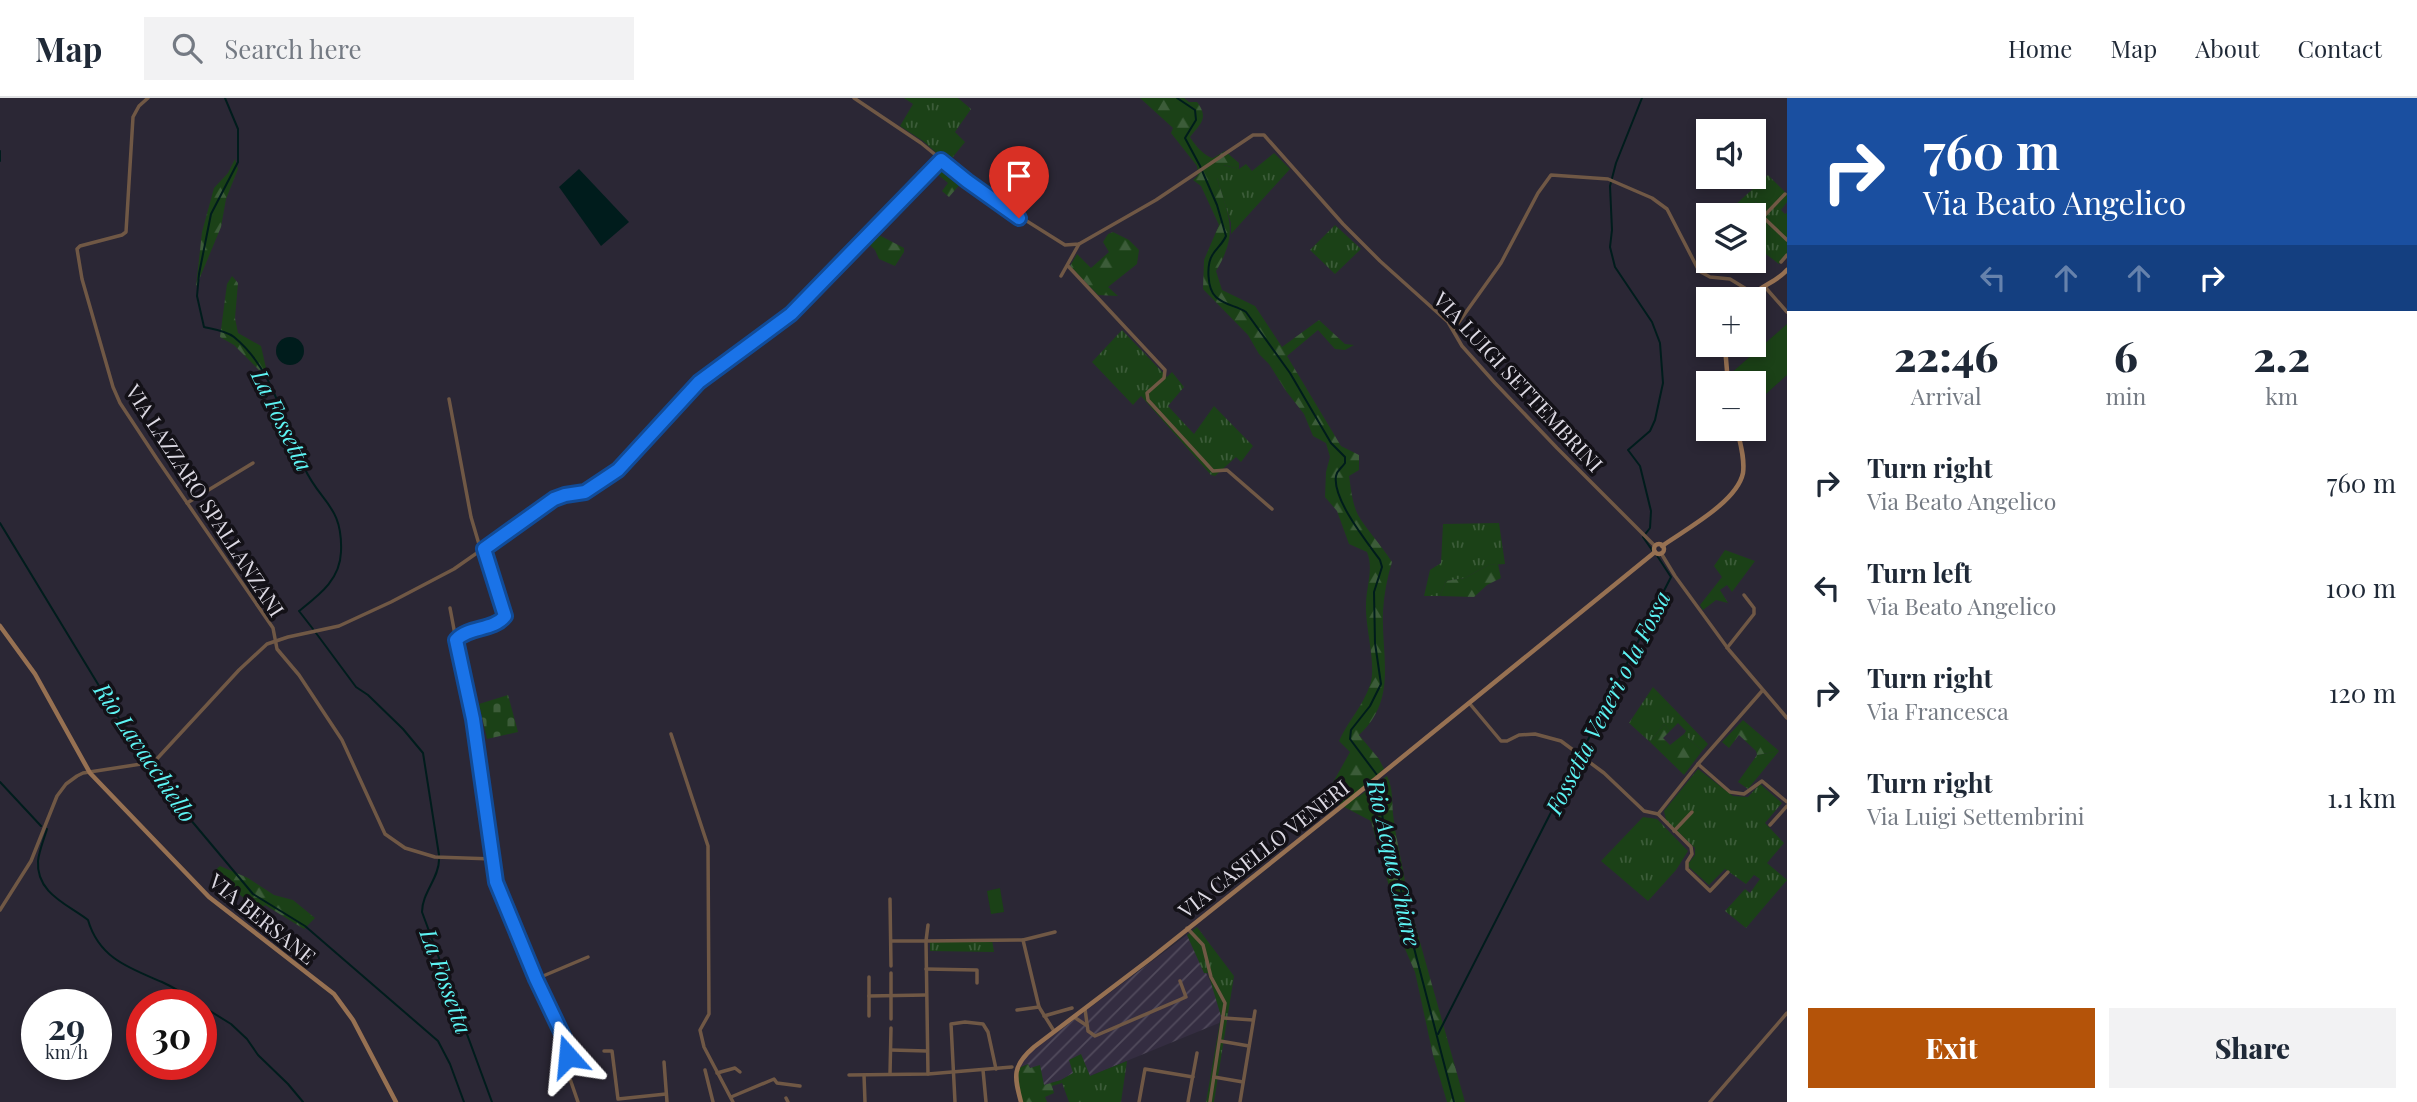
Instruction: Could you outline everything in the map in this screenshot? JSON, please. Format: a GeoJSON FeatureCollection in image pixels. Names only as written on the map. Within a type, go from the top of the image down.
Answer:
{"type":"FeatureCollection","features":[{"type":"Feature","properties":{"kind":"street","name":"VIA LAZZARO SPALLANZANI"},"geometry":{"type":"LineString","coordinates":[[148,98],[139,106],[133,117],[127,229],[122,235],[77,249],[110,379],[120,402],[273,628],[277,649],[299,675],[342,740],[386,834],[405,848],[435,857],[493,859]]}},
{"type":"Feature","properties":{"kind":"street"},"geometry":{"type":"LineString","coordinates":[[854,98],[912,136],[982,193],[1057,242],[1065,245],[1079,244]]}},
{"type":"Feature","properties":{"kind":"street","name":"VIA LUIGI SETTEMBRINI"},"geometry":{"type":"LineString","coordinates":[[1079,244],[1156,200],[1253,135],[1264,135],[1343,224],[1454,329],[1462,346],[1488,375],[1656,552],[1727,648],[1787,718]]}},
{"type":"Feature","properties":{"kind":"street"},"geometry":{"type":"LineString","coordinates":[[0,910],[31,861],[61,789],[77,776],[153,762],[254,655],[276,640],[339,625],[424,586],[483,550],[554,499],[585,492],[618,470],[699,382],[791,314],[941,160]]}},
{"type":"Feature","properties":{"kind":"street"},"geometry":{"type":"LineString","coordinates":[[1454,329],[1501,263],[1538,193],[1551,175],[1608,179],[1652,198],[1667,209],[1699,271],[1730,279],[1743,287]]}},
{"type":"Feature","properties":{"kind":"street"},"geometry":{"type":"LineString","coordinates":[[1785,194],[1763,217],[1787,240]]}},
{"type":"Feature","properties":{"kind":"street"},"geometry":{"type":"LineString","coordinates":[[1061,276],[1079,244]]}},
{"type":"Feature","properties":{"kind":"street"},"geometry":{"type":"LineString","coordinates":[[1781,262],[1787,256]]}},
{"type":"Feature","properties":{"kind":"street"},"geometry":{"type":"LineString","coordinates":[[1068,266],[1165,370],[1164,378],[1147,395],[1148,400],[1213,471],[1227,470],[1272,509]]}},
{"type":"Feature","properties":{"kind":"street"},"geometry":{"type":"LineString","coordinates":[[1765,287],[1779,279],[1787,270]]}},
{"type":"Feature","properties":{"kind":"street"},"geometry":{"type":"LineString","coordinates":[[1766,288],[1787,312]]}},
{"type":"Feature","properties":{"kind":"street"},"geometry":{"type":"LineString","coordinates":[[449,400],[474,529],[505,616],[497,623],[463,634],[456,640]]}},
{"type":"Feature","properties":{"kind":"street"},"geometry":{"type":"LineString","coordinates":[[1656,552],[1726,500],[1735,490],[1741,479],[1743,464],[1739,441]]}},
{"type":"Feature","properties":{"kind":"street"},"geometry":{"type":"LineString","coordinates":[[187,503],[253,463]]}},
{"type":"Feature","properties":{"kind":"street","name":"VIA CASELLO VENERI"},"geometry":{"type":"LineString","coordinates":[[1021,1102],[1016,1080],[1019,1064],[1025,1055],[1470,704],[1656,552]]}},
{"type":"Feature","properties":{"kind":"street"},"geometry":{"type":"LineString","coordinates":[[1727,648],[1754,613],[1744,595]]}},
{"type":"Feature","properties":{"kind":"street"},"geometry":{"type":"LineString","coordinates":[[450,608],[473,719],[498,885],[536,979],[565,1040],[569,1076],[578,1102]]}},
{"type":"Feature","properties":{"kind":"street","name":"VIA BERSANE"},"geometry":{"type":"LineString","coordinates":[[0,626],[35,674],[90,773],[209,897],[334,994],[353,1020],[396,1102]]}},
{"type":"Feature","properties":{"kind":"street"},"geometry":{"type":"LineString","coordinates":[[1658,814],[1762,691]]}},
{"type":"Feature","properties":{"kind":"street"},"geometry":{"type":"LineString","coordinates":[[1470,704],[1501,741],[1527,734],[1556,739],[1579,752],[1646,813],[1658,814],[1692,849],[1686,864],[1689,874],[1710,891],[1728,872]]}},
{"type":"Feature","properties":{"kind":"street"},"geometry":{"type":"LineString","coordinates":[[671,734],[708,846],[709,1014],[700,1030],[704,1047],[732,1100],[774,1079],[777,1083],[800,1086]]}},
{"type":"Feature","properties":{"kind":"street"},"geometry":{"type":"LineString","coordinates":[[1698,764],[1730,792],[1737,794],[1748,793],[1762,781],[1787,804],[1770,825]]}},
{"type":"Feature","properties":{"kind":"street"},"geometry":{"type":"LineString","coordinates":[[1674,831],[1692,812]]}},
{"type":"Feature","properties":{"kind":"street"},"geometry":{"type":"LineString","coordinates":[[890,900],[891,966]]}},
{"type":"Feature","properties":{"kind":"street"},"geometry":{"type":"LineString","coordinates":[[928,925],[928,1074]]}},
{"type":"Feature","properties":{"kind":"street"},"geometry":{"type":"LineString","coordinates":[[1187,928],[1201,942],[1207,954],[1211,977],[1224,997],[1210,1102]]}},
{"type":"Feature","properties":{"kind":"street"},"geometry":{"type":"LineString","coordinates":[[891,941],[1023,940],[1055,932]]}},
{"type":"Feature","properties":{"kind":"street"},"geometry":{"type":"LineString","coordinates":[[1023,940],[1039,1007],[1054,1031]]}},
{"type":"Feature","properties":{"kind":"street"},"geometry":{"type":"LineString","coordinates":[[536,979],[588,957]]}},
{"type":"Feature","properties":{"kind":"street"},"geometry":{"type":"LineString","coordinates":[[926,969],[977,970],[977,983]]}},
{"type":"Feature","properties":{"kind":"street"},"geometry":{"type":"LineString","coordinates":[[891,973],[891,1019]]}},
{"type":"Feature","properties":{"kind":"street"},"geometry":{"type":"LineString","coordinates":[[869,976],[869,1016]]}},
{"type":"Feature","properties":{"kind":"street"},"geometry":{"type":"LineString","coordinates":[[1085,1009],[1090,1035],[1095,1036],[1186,997],[1180,981]]}},
{"type":"Feature","properties":{"kind":"street"},"geometry":{"type":"LineString","coordinates":[[869,996],[926,995]]}},
{"type":"Feature","properties":{"kind":"street"},"geometry":{"type":"LineString","coordinates":[[1017,1010],[1039,1007]]}},
{"type":"Feature","properties":{"kind":"street"},"geometry":{"type":"LineString","coordinates":[[1044,1016],[1072,1009]]}},
{"type":"Feature","properties":{"kind":"street"},"geometry":{"type":"LineString","coordinates":[[1240,1102],[1255,1011]]}},
{"type":"Feature","properties":{"kind":"street"},"geometry":{"type":"LineString","coordinates":[[1710,1102],[1787,1013]]}},
{"type":"Feature","properties":{"kind":"street"},"geometry":{"type":"LineString","coordinates":[[1074,1017],[1087,1026]]}},
{"type":"Feature","properties":{"kind":"street"},"geometry":{"type":"LineString","coordinates":[[1223,1018],[1253,1020]]}},
{"type":"Feature","properties":{"kind":"street"},"geometry":{"type":"LineString","coordinates":[[955,1102],[951,1024],[983,1024],[988,1032],[996,1069]]}},
{"type":"Feature","properties":{"kind":"street"},"geometry":{"type":"LineString","coordinates":[[890,1074],[891,1028]]}},
{"type":"Feature","properties":{"kind":"street"},"geometry":{"type":"LineString","coordinates":[[1219,1041],[1249,1046]]}},
{"type":"Feature","properties":{"kind":"street"},"geometry":{"type":"LineString","coordinates":[[891,1050],[927,1051]]}},
{"type":"Feature","properties":{"kind":"street"},"geometry":{"type":"LineString","coordinates":[[604,1051],[612,1051],[618,1099],[666,1094]]}},
{"type":"Feature","properties":{"kind":"street"},"geometry":{"type":"LineString","coordinates":[[1188,1102],[1197,1053]]}},
{"type":"Feature","properties":{"kind":"street"},"geometry":{"type":"LineString","coordinates":[[664,1062],[667,1102]]}},
{"type":"Feature","properties":{"kind":"street"},"geometry":{"type":"LineString","coordinates":[[849,1075],[928,1074],[1012,1067]]}},
{"type":"Feature","properties":{"kind":"street"},"geometry":{"type":"LineString","coordinates":[[717,1073],[735,1069],[740,1072]]}},
{"type":"Feature","properties":{"kind":"street"},"geometry":{"type":"LineString","coordinates":[[1139,1102],[1145,1069],[1193,1077]]}},
{"type":"Feature","properties":{"kind":"street"},"geometry":{"type":"LineString","coordinates":[[705,1070],[713,1102]]}},
{"type":"Feature","properties":{"kind":"street"},"geometry":{"type":"LineString","coordinates":[[983,1070],[986,1102]]}},
{"type":"Feature","properties":{"kind":"street"},"geometry":{"type":"LineString","coordinates":[[864,1075],[865,1102]]}},
{"type":"Feature","properties":{"kind":"street"},"geometry":{"type":"LineString","coordinates":[[1213,1077],[1243,1082]]}},
{"type":"Feature","properties":{"kind":"shaded area"},"geometry":{"type":"Polygon","coordinates":[[[579,169],[629,222],[601,246],[559,187],[579,169]]]}},
{"type":"Feature","properties":{"kind":"shaded area"},"geometry":{"type":"Polygon","coordinates":[[[290,337],[300,341],[304,351],[300,361],[290,365],[280,361],[276,351],[280,341],[290,337]]]}},
{"type":"Feature","properties":{"kind":"shaded area"},"geometry":{"type":"Polygon","coordinates":[[[1187,935],[1214,989],[1221,1016],[1219,1023],[1090,1076],[1074,1073],[1044,1085],[1028,1064],[1019,1068],[1027,1055],[1187,935]]]}},
{"type":"Feature","properties":{"kind":"green space"},"geometry":{"type":"Polygon","coordinates":[[[904,98],[958,98],[971,109],[955,132],[965,142],[948,163],[923,141],[900,126],[913,104],[904,98]]]}},
{"type":"Feature","properties":{"kind":"green space"},"geometry":{"type":"Polygon","coordinates":[[[1140,98],[1184,98],[1189,102],[1197,102],[1203,116],[1190,137],[1192,140],[1210,157],[1225,151],[1239,163],[1239,169],[1224,165],[1217,171],[1230,225],[1228,246],[1216,271],[1222,290],[1255,306],[1282,347],[1319,320],[1345,344],[1354,345],[1345,350],[1335,349],[1318,330],[1287,356],[1341,446],[1359,455],[1359,470],[1349,476],[1354,506],[1392,562],[1383,611],[1383,692],[1379,707],[1359,735],[1384,769],[1354,794],[1358,797],[1387,776],[1407,896],[1465,1102],[1447,1102],[1433,1055],[1415,972],[1399,935],[1392,897],[1371,821],[1325,797],[1350,752],[1339,741],[1363,700],[1372,677],[1366,614],[1369,558],[1367,552],[1349,544],[1337,511],[1325,497],[1326,472],[1330,457],[1326,443],[1313,436],[1304,414],[1248,335],[1203,289],[1204,260],[1219,225],[1201,186],[1193,180],[1198,175],[1197,166],[1171,133],[1173,128],[1140,98]]]}},
{"type":"Feature","properties":{"kind":"green space"},"geometry":{"type":"Polygon","coordinates":[[[1274,153],[1290,169],[1231,234],[1231,223],[1217,170],[1223,165],[1239,169],[1246,164],[1252,171],[1274,153]]]}},
{"type":"Feature","properties":{"kind":"green space"},"geometry":{"type":"Polygon","coordinates":[[[235,159],[238,169],[226,199],[221,227],[196,287],[202,232],[214,188],[228,173],[235,159]]]}},
{"type":"Feature","properties":{"kind":"green space"},"geometry":{"type":"Polygon","coordinates":[[[941,165],[962,182],[949,197],[942,191],[948,183],[935,172],[941,165]]]}},
{"type":"Feature","properties":{"kind":"green space"},"geometry":{"type":"Polygon","coordinates":[[[1768,175],[1787,194],[1787,202],[1781,210],[1787,213],[1787,256],[1779,264],[1766,254],[1766,203],[1737,203],[1753,189],[1766,189],[1768,175]]]}},
{"type":"Feature","properties":{"kind":"green space"},"geometry":{"type":"Polygon","coordinates":[[[1335,225],[1361,249],[1335,274],[1310,250],[1335,225]]]}},
{"type":"Feature","properties":{"kind":"green space"},"geometry":{"type":"Polygon","coordinates":[[[1113,232],[1129,240],[1139,250],[1137,264],[1108,287],[1118,296],[1098,295],[1070,266],[1077,254],[1091,268],[1109,252],[1103,242],[1108,234],[1113,232]]]}},
{"type":"Feature","properties":{"kind":"green space"},"geometry":{"type":"Polygon","coordinates":[[[875,233],[904,248],[895,266],[879,259],[867,242],[875,233]]]}},
{"type":"Feature","properties":{"kind":"green space"},"geometry":{"type":"Polygon","coordinates":[[[232,276],[238,283],[235,318],[238,333],[261,346],[266,368],[259,370],[234,345],[220,337],[227,284],[232,276]]]}},
{"type":"Feature","properties":{"kind":"green space"},"geometry":{"type":"Polygon","coordinates":[[[1787,324],[1787,375],[1766,394],[1766,371],[1734,371],[1749,357],[1766,357],[1766,342],[1787,324]]]}},
{"type":"Feature","properties":{"kind":"green space"},"geometry":{"type":"Polygon","coordinates":[[[1122,330],[1167,377],[1172,372],[1184,387],[1168,406],[1194,434],[1214,406],[1253,446],[1241,462],[1236,457],[1215,476],[1211,475],[1141,396],[1133,405],[1092,362],[1122,330]]]}},
{"type":"Feature","properties":{"kind":"green space"},"geometry":{"type":"Polygon","coordinates":[[[1499,523],[1505,564],[1488,565],[1465,578],[1446,581],[1440,596],[1424,596],[1430,570],[1441,563],[1443,524],[1499,523]]]}},
{"type":"Feature","properties":{"kind":"green space"},"geometry":{"type":"Polygon","coordinates":[[[1725,550],[1755,561],[1732,592],[1727,585],[1720,590],[1728,603],[1716,600],[1703,610],[1700,605],[1722,577],[1714,566],[1725,550]]]}},
{"type":"Feature","properties":{"kind":"green space"},"geometry":{"type":"Polygon","coordinates":[[[1498,564],[1501,578],[1487,585],[1474,597],[1440,596],[1446,581],[1465,578],[1488,565],[1498,564]]]}},
{"type":"Feature","properties":{"kind":"green space"},"geometry":{"type":"Polygon","coordinates":[[[1653,687],[1708,744],[1702,751],[1684,734],[1686,731],[1678,723],[1670,731],[1664,724],[1650,742],[1629,723],[1653,687]]]}},
{"type":"Feature","properties":{"kind":"green space"},"geometry":{"type":"Polygon","coordinates":[[[508,695],[518,732],[487,739],[479,704],[508,695]]]}},
{"type":"Feature","properties":{"kind":"green space"},"geometry":{"type":"Polygon","coordinates":[[[1743,720],[1779,751],[1757,755],[1739,735],[1729,748],[1722,742],[1743,720]]]}},
{"type":"Feature","properties":{"kind":"green space"},"geometry":{"type":"Polygon","coordinates":[[[1664,724],[1670,731],[1663,738],[1670,745],[1684,734],[1702,751],[1684,775],[1650,742],[1664,724]]]}},
{"type":"Feature","properties":{"kind":"green space"},"geometry":{"type":"Polygon","coordinates":[[[1779,751],[1748,789],[1738,782],[1757,755],[1779,751]]]}},
{"type":"Feature","properties":{"kind":"green space"},"geometry":{"type":"Polygon","coordinates":[[[1698,769],[1733,796],[1748,797],[1760,784],[1782,803],[1765,823],[1784,843],[1767,863],[1787,880],[1746,928],[1725,911],[1745,889],[1750,893],[1760,879],[1754,875],[1746,884],[1725,869],[1709,885],[1689,867],[1688,864],[1695,855],[1695,848],[1666,820],[1664,811],[1698,769]]]}},
{"type":"Feature","properties":{"kind":"green space"},"geometry":{"type":"Polygon","coordinates":[[[1643,817],[1657,819],[1688,851],[1676,870],[1648,901],[1601,861],[1643,817]]]}},
{"type":"Feature","properties":{"kind":"green space"},"geometry":{"type":"Polygon","coordinates":[[[220,866],[248,878],[274,895],[293,900],[315,918],[304,929],[265,905],[259,911],[213,872],[220,866]]]}},
{"type":"Feature","properties":{"kind":"green space"},"geometry":{"type":"Polygon","coordinates":[[[1000,888],[1004,912],[991,914],[987,891],[1000,888]]]}},
{"type":"Feature","properties":{"kind":"green space"},"geometry":{"type":"Polygon","coordinates":[[[1197,927],[1234,976],[1214,1102],[1206,1102],[1221,1016],[1208,973],[1204,973],[1187,935],[1197,927]]]}},
{"type":"Feature","properties":{"kind":"green space"},"geometry":{"type":"Polygon","coordinates":[[[992,940],[994,952],[930,951],[930,941],[992,940]]]}},
{"type":"Feature","properties":{"kind":"green space"},"geometry":{"type":"Polygon","coordinates":[[[1081,1054],[1090,1076],[1127,1061],[1121,1102],[1069,1102],[1061,1080],[1073,1073],[1069,1060],[1081,1054]]]}},
{"type":"Feature","properties":{"kind":"green space"},"geometry":{"type":"Polygon","coordinates":[[[1028,1064],[1030,1068],[1040,1065],[1044,1085],[1061,1080],[1062,1083],[1052,1086],[1054,1093],[1045,1097],[1047,1102],[1023,1102],[1017,1080],[1019,1068],[1028,1064]]]}},
{"type":"Feature","properties":{"kind":"waterway","name":"La Fossetta"},"geometry":{"type":"LineString","coordinates":[[225,98],[238,129],[238,162],[211,214],[197,296],[204,327],[231,335],[248,350],[259,365],[276,398],[304,467],[338,524],[341,552],[337,571],[327,586],[299,611],[313,629]]}},
{"type":"Feature","properties":{"kind":"waterway","name":"Rio Acque Chiare"},"geometry":{"type":"LineString","coordinates":[[1177,98],[1195,110],[1196,120],[1185,138],[1217,205],[1226,236],[1213,254],[1208,270],[1213,293],[1219,300],[1246,312],[1290,373],[1331,443],[1345,457],[1345,463],[1336,476],[1339,496],[1380,560],[1382,567],[1374,592],[1375,643],[1381,684],[1370,706],[1351,730],[1350,739],[1377,775]]}},
{"type":"Feature","properties":{"kind":"waterway","name":"Fossetta Veneri o la Fossa"},"geometry":{"type":"LineString","coordinates":[[1642,98],[1616,163],[1610,186],[1610,247],[1615,267],[1652,322],[1660,343],[1663,383],[1655,420],[1650,431],[1628,450],[1640,466],[1651,511],[1650,528],[1643,537],[1652,550]]}},
{"type":"Feature","properties":{"kind":"waterway"},"geometry":{"type":"LineString","coordinates":[[0,151],[0,161]]}},
{"type":"Feature","properties":{"kind":"waterway","name":"Rio Lavacchiello"},"geometry":{"type":"LineString","coordinates":[[0,523],[135,745],[154,764],[169,794],[253,894],[305,926],[438,1041],[464,1102]]}},
{"type":"Feature","properties":{"kind":"waterway","name":"Fossetta Veneri o la Fossa"},"geometry":{"type":"LineString","coordinates":[[1438,1034],[1671,577],[1656,554]]}},
{"type":"Feature","properties":{"kind":"waterway","name":"La Fossetta"},"geometry":{"type":"LineString","coordinates":[[316,633],[356,687],[403,729],[423,753],[439,855]]}},
{"type":"Feature","properties":{"kind":"waterway","name":"Rio Acque Chiare"},"geometry":{"type":"LineString","coordinates":[[1378,781],[1384,829],[1395,857],[1406,917],[1454,1102]]}},
{"type":"Feature","properties":{"kind":"waterway"},"geometry":{"type":"LineString","coordinates":[[0,782],[41,826]]}},
{"type":"Feature","properties":{"kind":"waterway"},"geometry":{"type":"LineString","coordinates":[[47,829],[38,861],[39,872],[47,890],[88,920],[100,944],[117,960],[175,989]]}},
{"type":"Feature","properties":{"kind":"waterway","name":"La Fossetta"},"geometry":{"type":"LineString","coordinates":[[439,860],[422,912],[492,1102]]}},
{"type":"Feature","properties":{"kind":"waterway"},"geometry":{"type":"LineString","coordinates":[[217,1015],[247,1039],[258,1055],[303,1102]]}},
{"type":"Feature","properties":{"kind":"route"},"geometry":{"type":"LineString","coordinates":[[568,1056],[565,1040],[536,979],[496,882],[473,719],[456,640],[463,634],[501,621],[506,613],[484,549],[554,499],[585,492],[618,470],[699,382],[713,369],[791,314],[941,160],[1019,218]]}}]}
